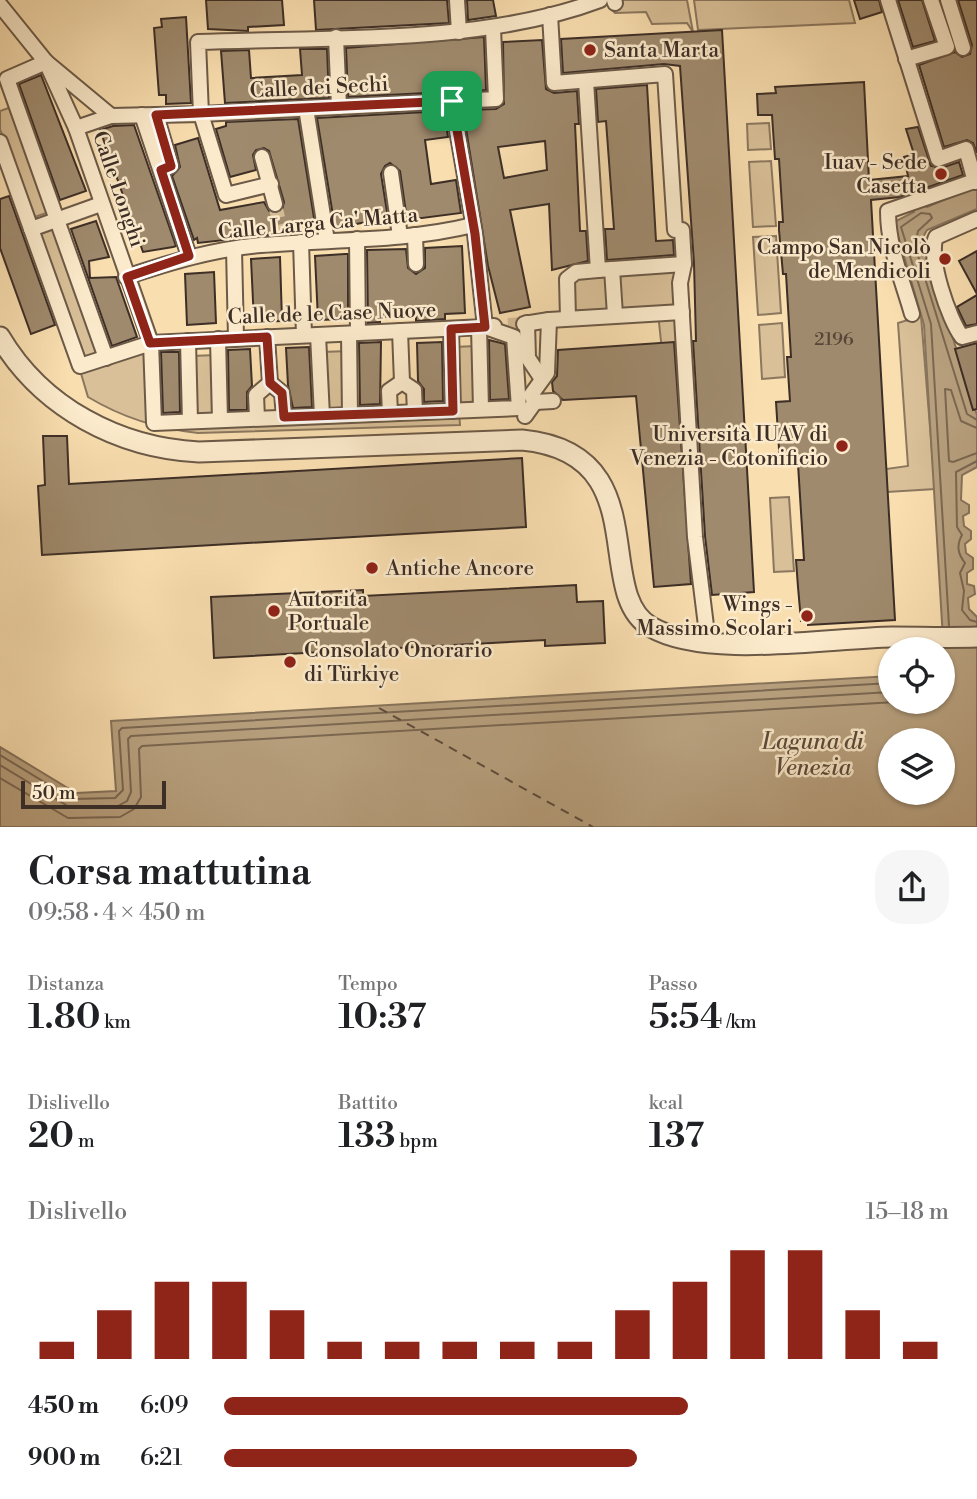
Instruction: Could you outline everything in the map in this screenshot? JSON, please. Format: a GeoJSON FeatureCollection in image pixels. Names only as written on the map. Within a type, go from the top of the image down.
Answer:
{"type":"FeatureCollection","features":[{"type":"Feature","properties":{"kind":"street"},"geometry":{"type":"LineString","coordinates":[[457,0],[459,32]]}},
{"type":"Feature","properties":{"kind":"street"},"geometry":{"type":"LineString","coordinates":[[888,0],[938,159],[966,149],[975,175],[888,211],[888,231],[894,260],[912,314]]}},
{"type":"Feature","properties":{"kind":"street"},"geometry":{"type":"LineString","coordinates":[[931,0],[946,11],[964,48]]}},
{"type":"Feature","properties":{"kind":"street"},"geometry":{"type":"LineString","coordinates":[[271,184],[226,195],[201,114],[198,42],[459,32],[493,28],[610,1]]}},
{"type":"Feature","properties":{"kind":"street"},"geometry":{"type":"LineString","coordinates":[[0,5],[46,62],[111,116]]}},
{"type":"Feature","properties":{"kind":"street"},"geometry":{"type":"LineString","coordinates":[[906,59],[947,47],[946,11]]}},
{"type":"Feature","properties":{"kind":"street"},"geometry":{"type":"LineString","coordinates":[[550,15],[554,83],[665,74],[675,230],[682,230],[684,264],[680,283],[695,537],[708,642]]}},
{"type":"Feature","properties":{"kind":"street","name":"Calle dei Sechi"},"geometry":{"type":"LineString","coordinates":[[76,128],[111,116],[496,99],[493,28]]}},
{"type":"Feature","properties":{"kind":"street"},"geometry":{"type":"LineString","coordinates":[[335,37],[339,107]]}},
{"type":"Feature","properties":{"kind":"street"},"geometry":{"type":"LineString","coordinates":[[0,92],[7,79],[46,62]]}},
{"type":"Feature","properties":{"kind":"street"},"geometry":{"type":"LineString","coordinates":[[46,62],[76,128]]}},
{"type":"Feature","properties":{"kind":"street"},"geometry":{"type":"LineString","coordinates":[[7,79],[106,358]]}},
{"type":"Feature","properties":{"kind":"street"},"geometry":{"type":"LineString","coordinates":[[586,80],[605,270],[615,315]]}},
{"type":"Feature","properties":{"kind":"street"},"geometry":{"type":"LineString","coordinates":[[188,341],[190,421],[481,409],[482,327],[473,225],[452,101]]}},
{"type":"Feature","properties":{"kind":"street"},"geometry":{"type":"LineString","coordinates":[[0,109],[16,104]]}},
{"type":"Feature","properties":{"kind":"street"},"geometry":{"type":"LineString","coordinates":[[306,108],[327,241]]}},
{"type":"Feature","properties":{"kind":"street"},"geometry":{"type":"LineString","coordinates":[[149,115],[161,170],[189,256]]}},
{"type":"Feature","properties":{"kind":"street","name":"Calle Longhi"},"geometry":{"type":"LineString","coordinates":[[76,128],[150,343],[154,423],[190,421]]}},
{"type":"Feature","properties":{"kind":"street"},"geometry":{"type":"LineString","coordinates":[[0,142],[31,229],[101,204]]}},
{"type":"Feature","properties":{"kind":"street"},"geometry":{"type":"LineString","coordinates":[[262,157],[275,204]]}},
{"type":"Feature","properties":{"kind":"street"},"geometry":{"type":"LineString","coordinates":[[391,173],[416,264]]}},
{"type":"Feature","properties":{"kind":"street"},"geometry":{"type":"LineString","coordinates":[[977,219],[936,237],[934,242],[947,311],[962,337],[977,333]]}},
{"type":"Feature","properties":{"kind":"street","name":"Calle Larga Ca' Matta"},"geometry":{"type":"LineString","coordinates":[[127,277],[189,256],[283,237],[301,242],[408,236],[473,225]]}},
{"type":"Feature","properties":{"kind":"street","name":"Calle de le Case Nuove"},"geometry":{"type":"LineString","coordinates":[[31,229],[80,366],[150,343],[482,327],[511,331],[519,408],[481,409]]}},
{"type":"Feature","properties":{"kind":"street"},"geometry":{"type":"LineString","coordinates":[[350,415],[357,239]]}},
{"type":"Feature","properties":{"kind":"street"},"geometry":{"type":"LineString","coordinates":[[301,242],[322,416]]}},
{"type":"Feature","properties":{"kind":"street"},"geometry":{"type":"LineString","coordinates":[[234,249],[236,338]]}},
{"type":"Feature","properties":{"kind":"street"},"geometry":{"type":"LineString","coordinates":[[568,318],[567,279],[576,272],[684,264]]}},
{"type":"Feature","properties":{"kind":"street"},"geometry":{"type":"LineString","coordinates":[[542,379],[528,358],[526,323],[682,312]]}},
{"type":"Feature","properties":{"kind":"street"},"geometry":{"type":"LineString","coordinates":[[536,402],[531,395],[547,373],[549,362],[549,320]]}},
{"type":"Feature","properties":{"kind":"street"},"geometry":{"type":"LineString","coordinates":[[451,329],[453,411]]}},
{"type":"Feature","properties":{"kind":"street"},"geometry":{"type":"LineString","coordinates":[[401,331],[402,382]]}},
{"type":"Feature","properties":{"kind":"street"},"geometry":{"type":"LineString","coordinates":[[0,337],[22,367],[68,409],[108,432],[162,449],[200,452],[522,440],[562,449],[584,464],[608,497],[626,587],[641,620],[668,634],[708,642],[751,644],[977,637]]}},
{"type":"Feature","properties":{"kind":"street"},"geometry":{"type":"LineString","coordinates":[[267,337],[270,383],[282,393],[284,417]]}},
{"type":"Feature","properties":{"kind":"street"},"geometry":{"type":"LineString","coordinates":[[218,339],[220,420]]}},
{"type":"Feature","properties":{"kind":"street"},"geometry":{"type":"LineString","coordinates":[[402,382],[414,390],[415,412]]}},
{"type":"Feature","properties":{"kind":"street"},"geometry":{"type":"LineString","coordinates":[[390,413],[389,391],[402,382]]}},
{"type":"Feature","properties":{"kind":"street"},"geometry":{"type":"LineString","coordinates":[[257,418],[256,395],[270,383]]}},
{"type":"Feature","properties":{"kind":"street"},"geometry":{"type":"LineString","coordinates":[[525,416],[536,402],[553,401]]}},
{"type":"Feature","properties":{"kind":"shaded area"},"geometry":{"type":"Polygon","coordinates":[[[613,0],[687,0],[693,32],[687,23],[652,24],[646,12],[615,13],[612,10],[613,0]]]}},
{"type":"Feature","properties":{"kind":"shaded area"},"geometry":{"type":"Polygon","coordinates":[[[694,0],[849,0],[855,23],[698,30],[694,0]]]}},
{"type":"Feature","properties":{"kind":"shaded area"},"geometry":{"type":"Polygon","coordinates":[[[14,106],[52,211],[32,218],[0,129],[0,111],[14,106]]]}},
{"type":"Feature","properties":{"kind":"shaded area"},"geometry":{"type":"Polygon","coordinates":[[[769,123],[771,149],[748,150],[747,124],[769,123]]]}},
{"type":"Feature","properties":{"kind":"shaded area"},"geometry":{"type":"Polygon","coordinates":[[[771,161],[776,226],[753,227],[749,162],[771,161]]]}},
{"type":"Feature","properties":{"kind":"shaded area"},"geometry":{"type":"Polygon","coordinates":[[[57,227],[101,353],[82,360],[37,234],[57,227]]]}},
{"type":"Feature","properties":{"kind":"shaded area"},"geometry":{"type":"Polygon","coordinates":[[[776,236],[781,313],[758,315],[753,237],[776,236]]]}},
{"type":"Feature","properties":{"kind":"shaded area"},"geometry":{"type":"Polygon","coordinates":[[[675,264],[694,530],[681,530],[658,313],[568,318],[576,272],[675,264]]]}},
{"type":"Feature","properties":{"kind":"shaded area"},"geometry":{"type":"Polygon","coordinates":[[[921,316],[935,489],[887,492],[886,469],[908,466],[898,323],[921,316]]]}},
{"type":"Feature","properties":{"kind":"shaded area"},"geometry":{"type":"Polygon","coordinates":[[[782,323],[785,377],[762,379],[759,325],[782,323]]]}},
{"type":"Feature","properties":{"kind":"shaded area"},"geometry":{"type":"Polygon","coordinates":[[[477,346],[479,407],[456,408],[453,347],[477,346]]]}},
{"type":"Feature","properties":{"kind":"shaded area"},"geometry":{"type":"Polygon","coordinates":[[[141,348],[150,352],[152,423],[459,412],[460,425],[198,433],[141,421],[88,397],[80,370],[141,348]]]}},
{"type":"Feature","properties":{"kind":"shaded area"},"geometry":{"type":"Polygon","coordinates":[[[348,351],[349,412],[324,414],[322,352],[348,351]]]}},
{"type":"Feature","properties":{"kind":"shaded area"},"geometry":{"type":"Polygon","coordinates":[[[217,355],[219,417],[193,418],[191,356],[217,355]]]}},
{"type":"Feature","properties":{"kind":"shaded area"},"geometry":{"type":"Polygon","coordinates":[[[789,497],[794,571],[774,572],[770,498],[789,497]]]}},
{"type":"Feature","properties":{"kind":"water","name":"Laguna di Venezia"},"geometry":{"type":"Polygon","coordinates":[[[977,186],[977,209],[927,230],[922,239],[977,415],[977,467],[962,475],[961,500],[969,505],[969,513],[963,516],[964,526],[971,531],[971,539],[965,544],[966,553],[973,558],[973,569],[967,573],[967,584],[974,586],[975,594],[968,598],[969,609],[977,617],[977,827],[0,827],[0,747],[76,793],[116,791],[111,721],[878,677],[878,714],[955,714],[955,637],[943,637],[924,325],[894,222],[914,212],[913,208],[924,204],[927,207],[977,186]]]}},
{"type":"Feature","properties":{"kind":"building"},"geometry":{"type":"Polygon","coordinates":[[[206,0],[282,0],[284,25],[248,27],[248,31],[208,29],[206,0]]]}},
{"type":"Feature","properties":{"kind":"building"},"geometry":{"type":"Polygon","coordinates":[[[314,0],[447,0],[449,23],[316,30],[314,0]]]}},
{"type":"Feature","properties":{"kind":"building"},"geometry":{"type":"Polygon","coordinates":[[[467,0],[493,0],[496,16],[468,20],[467,0]]]}},
{"type":"Feature","properties":{"kind":"building"},"geometry":{"type":"Polygon","coordinates":[[[854,0],[879,0],[882,12],[860,19],[854,0]]]}},
{"type":"Feature","properties":{"kind":"building"},"geometry":{"type":"Polygon","coordinates":[[[898,0],[922,0],[935,41],[913,47],[898,0]]]}},
{"type":"Feature","properties":{"kind":"building"},"geometry":{"type":"Polygon","coordinates":[[[958,0],[977,0],[977,153],[973,143],[967,140],[944,147],[919,65],[955,52],[962,57],[970,54],[972,45],[958,0]]]}},
{"type":"Feature","properties":{"kind":"building"},"geometry":{"type":"Polygon","coordinates":[[[186,17],[191,103],[166,104],[166,95],[159,95],[154,28],[162,27],[161,19],[186,17]]]}},
{"type":"Feature","properties":{"kind":"building"},"geometry":{"type":"Polygon","coordinates":[[[722,30],[754,592],[712,595],[705,536],[693,341],[696,341],[694,263],[680,66],[664,64],[563,73],[561,39],[722,30]]]}},
{"type":"Feature","properties":{"kind":"building"},"geometry":{"type":"Polygon","coordinates":[[[484,37],[486,90],[348,97],[346,48],[484,37]]]}},
{"type":"Feature","properties":{"kind":"building"},"geometry":{"type":"Polygon","coordinates":[[[542,40],[546,89],[554,93],[577,91],[579,124],[575,124],[580,231],[586,231],[588,261],[552,270],[549,204],[510,210],[530,307],[500,313],[488,266],[463,110],[496,109],[504,104],[503,42],[542,40]],[[545,141],[498,147],[504,178],[547,170],[545,141]]]}},
{"type":"Feature","properties":{"kind":"building"},"geometry":{"type":"Polygon","coordinates":[[[300,49],[327,49],[329,98],[225,103],[221,51],[249,50],[251,78],[302,75],[300,49]]]}},
{"type":"Feature","properties":{"kind":"building"},"geometry":{"type":"Polygon","coordinates":[[[41,75],[86,191],[60,200],[19,84],[41,75]]]}},
{"type":"Feature","properties":{"kind":"building"},"geometry":{"type":"Polygon","coordinates":[[[864,82],[869,180],[908,176],[904,157],[914,154],[906,129],[918,127],[931,166],[941,168],[959,162],[963,175],[900,197],[871,200],[895,620],[808,625],[808,621],[801,621],[796,560],[804,560],[798,464],[780,465],[776,402],[790,401],[787,357],[791,357],[786,274],[783,274],[779,230],[779,222],[783,222],[779,159],[775,159],[772,115],[758,115],[757,94],[776,93],[775,87],[864,82]]]}},
{"type":"Feature","properties":{"kind":"building"},"geometry":{"type":"Polygon","coordinates":[[[647,85],[656,241],[673,240],[674,255],[607,260],[605,229],[614,229],[606,121],[598,122],[596,89],[647,85]]]}},
{"type":"Feature","properties":{"kind":"building"},"geometry":{"type":"Polygon","coordinates":[[[444,111],[448,137],[425,140],[431,184],[456,180],[461,213],[407,220],[400,171],[390,163],[381,174],[388,218],[335,228],[317,118],[444,111]]]}},
{"type":"Feature","properties":{"kind":"building"},"geometry":{"type":"Polygon","coordinates":[[[298,119],[315,224],[285,229],[279,234],[198,243],[197,238],[194,240],[172,176],[180,167],[175,145],[198,138],[220,210],[264,202],[269,211],[277,213],[282,210],[284,202],[269,151],[264,148],[256,150],[253,155],[256,170],[230,177],[216,129],[226,126],[226,122],[298,119]]]}},
{"type":"Feature","properties":{"kind":"building"},"geometry":{"type":"Polygon","coordinates":[[[134,125],[176,246],[143,252],[100,130],[134,125]]]}},
{"type":"Feature","properties":{"kind":"building"},"geometry":{"type":"Polygon","coordinates":[[[9,196],[55,325],[31,334],[0,248],[0,199],[9,196]]]}},
{"type":"Feature","properties":{"kind":"building"},"geometry":{"type":"Polygon","coordinates":[[[96,221],[109,257],[89,261],[90,278],[116,277],[137,337],[112,346],[71,229],[96,221]]]}},
{"type":"Feature","properties":{"kind":"building"},"geometry":{"type":"Polygon","coordinates":[[[462,246],[465,313],[445,314],[445,319],[416,321],[416,316],[380,317],[380,322],[368,323],[367,250],[406,249],[408,268],[416,274],[425,268],[425,248],[462,246]]]}},
{"type":"Feature","properties":{"kind":"building"},"geometry":{"type":"Polygon","coordinates":[[[977,251],[977,294],[959,261],[977,251]]]}},
{"type":"Feature","properties":{"kind":"building"},"geometry":{"type":"Polygon","coordinates":[[[348,254],[348,319],[318,320],[315,256],[348,254]]]}},
{"type":"Feature","properties":{"kind":"building"},"geometry":{"type":"Polygon","coordinates":[[[280,257],[282,321],[254,322],[251,259],[280,257]]]}},
{"type":"Feature","properties":{"kind":"building"},"geometry":{"type":"Polygon","coordinates":[[[214,272],[216,323],[187,325],[185,274],[214,272]]]}},
{"type":"Feature","properties":{"kind":"building"},"geometry":{"type":"Polygon","coordinates":[[[977,295],[977,324],[966,326],[957,307],[977,295]]]}},
{"type":"Feature","properties":{"kind":"building"},"geometry":{"type":"Polygon","coordinates":[[[489,340],[505,344],[509,399],[490,400],[489,340]]]}},
{"type":"Feature","properties":{"kind":"building"},"geometry":{"type":"Polygon","coordinates":[[[381,342],[380,404],[360,405],[359,343],[381,342]]]}},
{"type":"Feature","properties":{"kind":"building"},"geometry":{"type":"Polygon","coordinates":[[[442,342],[443,401],[424,402],[424,389],[418,381],[417,343],[442,342]]]}},
{"type":"Feature","properties":{"kind":"building"},"geometry":{"type":"Polygon","coordinates":[[[674,342],[691,584],[654,587],[636,396],[563,400],[553,391],[552,382],[557,376],[558,350],[674,342]]]}},
{"type":"Feature","properties":{"kind":"building"},"geometry":{"type":"Polygon","coordinates":[[[977,343],[977,409],[973,410],[955,349],[977,343]]]}},
{"type":"Feature","properties":{"kind":"building"},"geometry":{"type":"Polygon","coordinates":[[[309,347],[312,407],[293,408],[288,385],[286,348],[309,347]]]}},
{"type":"Feature","properties":{"kind":"building"},"geometry":{"type":"Polygon","coordinates":[[[250,349],[252,386],[247,392],[247,410],[229,410],[228,350],[250,349]]]}},
{"type":"Feature","properties":{"kind":"building"},"geometry":{"type":"Polygon","coordinates":[[[161,352],[179,352],[180,412],[163,413],[161,352]]]}},
{"type":"Feature","properties":{"kind":"building"},"geometry":{"type":"Polygon","coordinates":[[[43,436],[67,436],[69,484],[522,458],[526,527],[42,555],[38,486],[45,485],[43,436]]]}},
{"type":"Feature","properties":{"kind":"building"},"geometry":{"type":"Polygon","coordinates":[[[576,585],[577,602],[603,601],[605,643],[545,646],[545,640],[214,658],[211,597],[363,590],[363,596],[576,585]]]}},
{"type":"Feature","properties":{"kind":"ferry route"},"geometry":{"type":"LineString","coordinates":[[379,708],[593,827]]}},
{"type":"Feature","properties":{"kind":"tunnel"},"geometry":{"type":"LineString","coordinates":[[275,204],[281,231]]}},
{"type":"Feature","properties":{"kind":"tunnel"},"geometry":{"type":"LineString","coordinates":[[508,325],[524,324]]}},
{"type":"Feature","properties":{"kind":"place","name":"Santa Marta"},"geometry":{"type":"Point","coordinates":[590,50]}},
{"type":"Feature","properties":{"kind":"place","name":"Iuav - Sede Casetta"},"geometry":{"type":"Point","coordinates":[941,174]}},
{"type":"Feature","properties":{"kind":"place","name":"Campo San Nicolò de Mendicoli"},"geometry":{"type":"Point","coordinates":[945,259]}},
{"type":"Feature","properties":{"kind":"place","name":"Università IUAV di Venezia - Cotonificio"},"geometry":{"type":"Point","coordinates":[842,446]}},
{"type":"Feature","properties":{"kind":"place","name":"Antiche Ancore"},"geometry":{"type":"Point","coordinates":[372,568]}},
{"type":"Feature","properties":{"kind":"place","name":"Autorita Portuale"},"geometry":{"type":"Point","coordinates":[274,611]}},
{"type":"Feature","properties":{"kind":"place","name":"Wings - Massimo Scolari"},"geometry":{"type":"Point","coordinates":[807,616]}},
{"type":"Feature","properties":{"kind":"place","name":"Consolato Onorario di Türkiye"},"geometry":{"type":"Point","coordinates":[290,662]}},
{"type":"Feature","properties":{"kind":"route"},"geometry":{"type":"LineString","coordinates":[[452,101],[475,234],[485,327],[451,329],[453,411],[284,417],[282,393],[270,383],[267,337],[150,343],[127,277],[189,256],[161,170],[171,166],[156,115],[452,101]]}}]}
